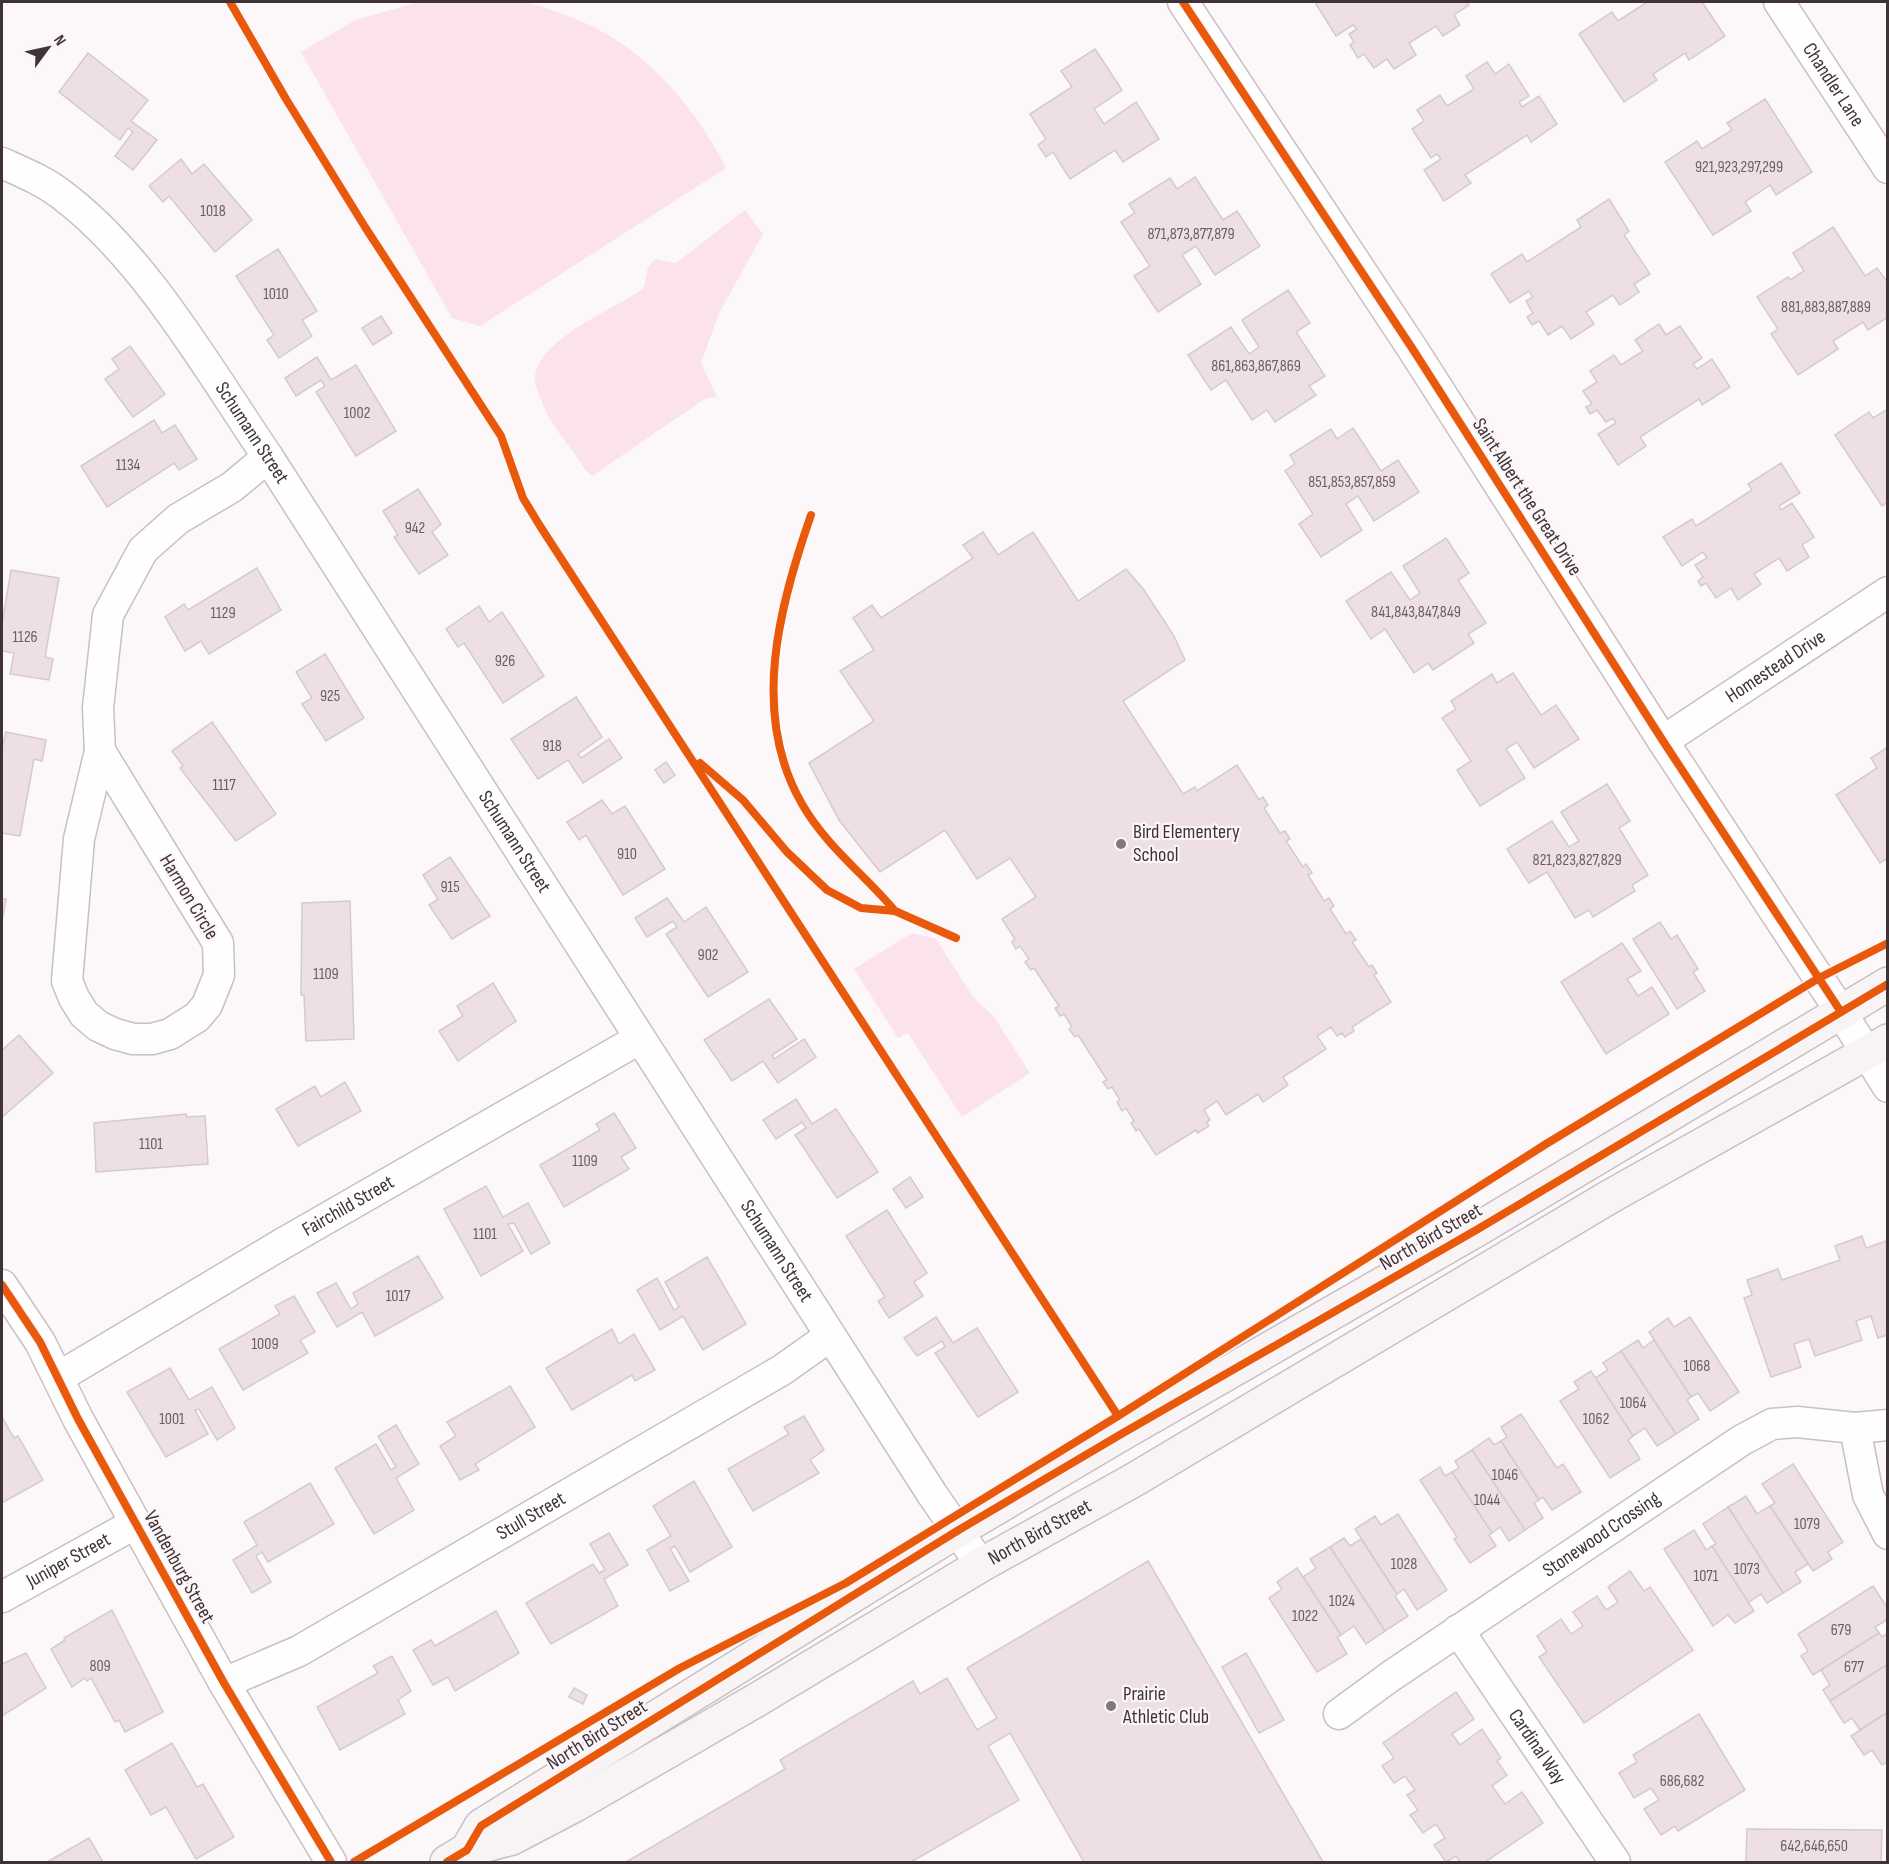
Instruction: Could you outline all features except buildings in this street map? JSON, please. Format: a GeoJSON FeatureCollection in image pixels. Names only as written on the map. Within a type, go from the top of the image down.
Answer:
{"type":"FeatureCollection","features":[{"type":"Feature","properties":{"kind":"street","name":"Saint Albert the Great Drive"},"geometry":{"type":"LineString","coordinates":[[1183,2],[1412,348],[1663,741],[1841,1012],[1876,1047],[1887,1087]]}},
{"type":"Feature","properties":{"kind":"street","name":"Chandler Lane"},"geometry":{"type":"LineString","coordinates":[[1779,2],[1887,168]]}},
{"type":"Feature","properties":{"kind":"street","name":"Schumann Street"},"geometry":{"type":"LineString","coordinates":[[2,163],[62,195],[115,245],[161,301],[268,457],[830,1336],[957,1532],[981,1565]]}},
{"type":"Feature","properties":{"kind":"street","name":"Harmon Circle"},"geometry":{"type":"LineString","coordinates":[[100,751],[218,943],[219,975],[207,1005],[184,1027],[152,1039],[133,1039],[98,1026],[84,1014],[67,981],[79,839],[100,751],[98,708],[108,615],[143,550],[178,519],[232,487],[268,457]]}},
{"type":"Feature","properties":{"kind":"street","name":"Homestead Drive"},"geometry":{"type":"LineString","coordinates":[[1663,741],[1887,592]]}},
{"type":"Feature","properties":{"kind":"street","name":"North Bird Street"},"geometry":{"type":"LineString","coordinates":[[463,1858],[481,1826],[957,1532],[1123,1433],[1488,1224],[1887,984]]}},
{"type":"Feature","properties":{"kind":"street","name":"Fairchild Street"},"geometry":{"type":"LineString","coordinates":[[59,1377],[282,1244],[639,1039]]}},
{"type":"Feature","properties":{"kind":"street","name":"North Bird Street"},"geometry":{"type":"LineString","coordinates":[[463,1858],[512,1838],[575,1805],[760,1698],[981,1565],[1142,1476],[1611,1196],[1876,1047]]}},
{"type":"Feature","properties":{"kind":"street","name":"Vandenburg Street"},"geometry":{"type":"LineString","coordinates":[[2,1285],[40,1342],[78,1419],[224,1683],[331,1863]]}},
{"type":"Feature","properties":{"kind":"street","name":"Stull Street"},"geometry":{"type":"LineString","coordinates":[[224,1683],[299,1652],[782,1370],[830,1336]]}},
{"type":"Feature","properties":{"kind":"street","name":"Stonewood Crossing"},"geometry":{"type":"LineString","coordinates":[[1339,1714],[1458,1630],[1742,1440],[1772,1424],[1797,1422],[1855,1428],[1887,1425]]}},
{"type":"Feature","properties":{"kind":"street"},"geometry":{"type":"LineString","coordinates":[[1855,1428],[1868,1495],[1887,1534]]}},
{"type":"Feature","properties":{"kind":"street","name":"Juniper Street"},"geometry":{"type":"LineString","coordinates":[[2,1597],[136,1523]]}},
{"type":"Feature","properties":{"kind":"street","name":"Cardinal Way"},"geometry":{"type":"LineString","coordinates":[[1458,1630],[1616,1863]]}},
{"type":"Feature","properties":{"kind":"shaded area"},"geometry":{"type":"Polygon","coordinates":[[[418,2],[525,3],[552,10],[590,25],[638,56],[660,75],[696,118],[726,168],[480,326],[452,318],[301,52],[356,20],[418,2]]]}},
{"type":"Feature","properties":{"kind":"shaded area"},"geometry":{"type":"Polygon","coordinates":[[[745,210],[763,234],[719,313],[701,363],[717,397],[706,398],[592,476],[558,431],[544,407],[535,379],[540,362],[564,337],[644,288],[648,267],[655,259],[676,263],[745,210]]]}},
{"type":"Feature","properties":{"kind":"shaded area"},"geometry":{"type":"Polygon","coordinates":[[[912,933],[936,939],[973,997],[994,1017],[1030,1073],[962,1117],[908,1033],[898,1038],[854,969],[912,933]]]}},
{"type":"Feature","properties":{"kind":"cycle path"},"geometry":{"type":"LineString","coordinates":[[230,2],[286,99],[365,227],[501,436],[523,498],[540,526],[1118,1416]]}},
{"type":"Feature","properties":{"kind":"cycle path"},"geometry":{"type":"LineString","coordinates":[[1183,2],[1412,348],[1663,741],[1841,1012]]}},
{"type":"Feature","properties":{"kind":"cycle path"},"geometry":{"type":"LineString","coordinates":[[811,515],[799,550],[780,623],[775,660],[774,697],[777,734],[786,770],[802,804],[834,847],[895,911]]}},
{"type":"Feature","properties":{"kind":"cycle path"},"geometry":{"type":"LineString","coordinates":[[700,763],[743,800],[787,852],[827,890],[861,908],[895,911],[956,938]]}},
{"type":"Feature","properties":{"kind":"cycle path"},"geometry":{"type":"LineString","coordinates":[[354,1862],[680,1668],[846,1583],[1118,1416],[1546,1144],[1819,978],[1888,943]]}},
{"type":"Feature","properties":{"kind":"cycle path"},"geometry":{"type":"LineString","coordinates":[[447,1862],[467,1850],[481,1826],[957,1531],[1478,1229],[1888,984]]}},
{"type":"Feature","properties":{"kind":"cycle path"},"geometry":{"type":"LineString","coordinates":[[2,1285],[40,1342],[78,1419],[224,1683],[331,1862]]}},
{"type":"Feature","properties":{"kind":"place","name":"Bird Elementery School"},"geometry":{"type":"Point","coordinates":[1121,844]}},
{"type":"Feature","properties":{"kind":"place","name":"Prairie Athletic Club"},"geometry":{"type":"Point","coordinates":[1111,1706]}}]}
